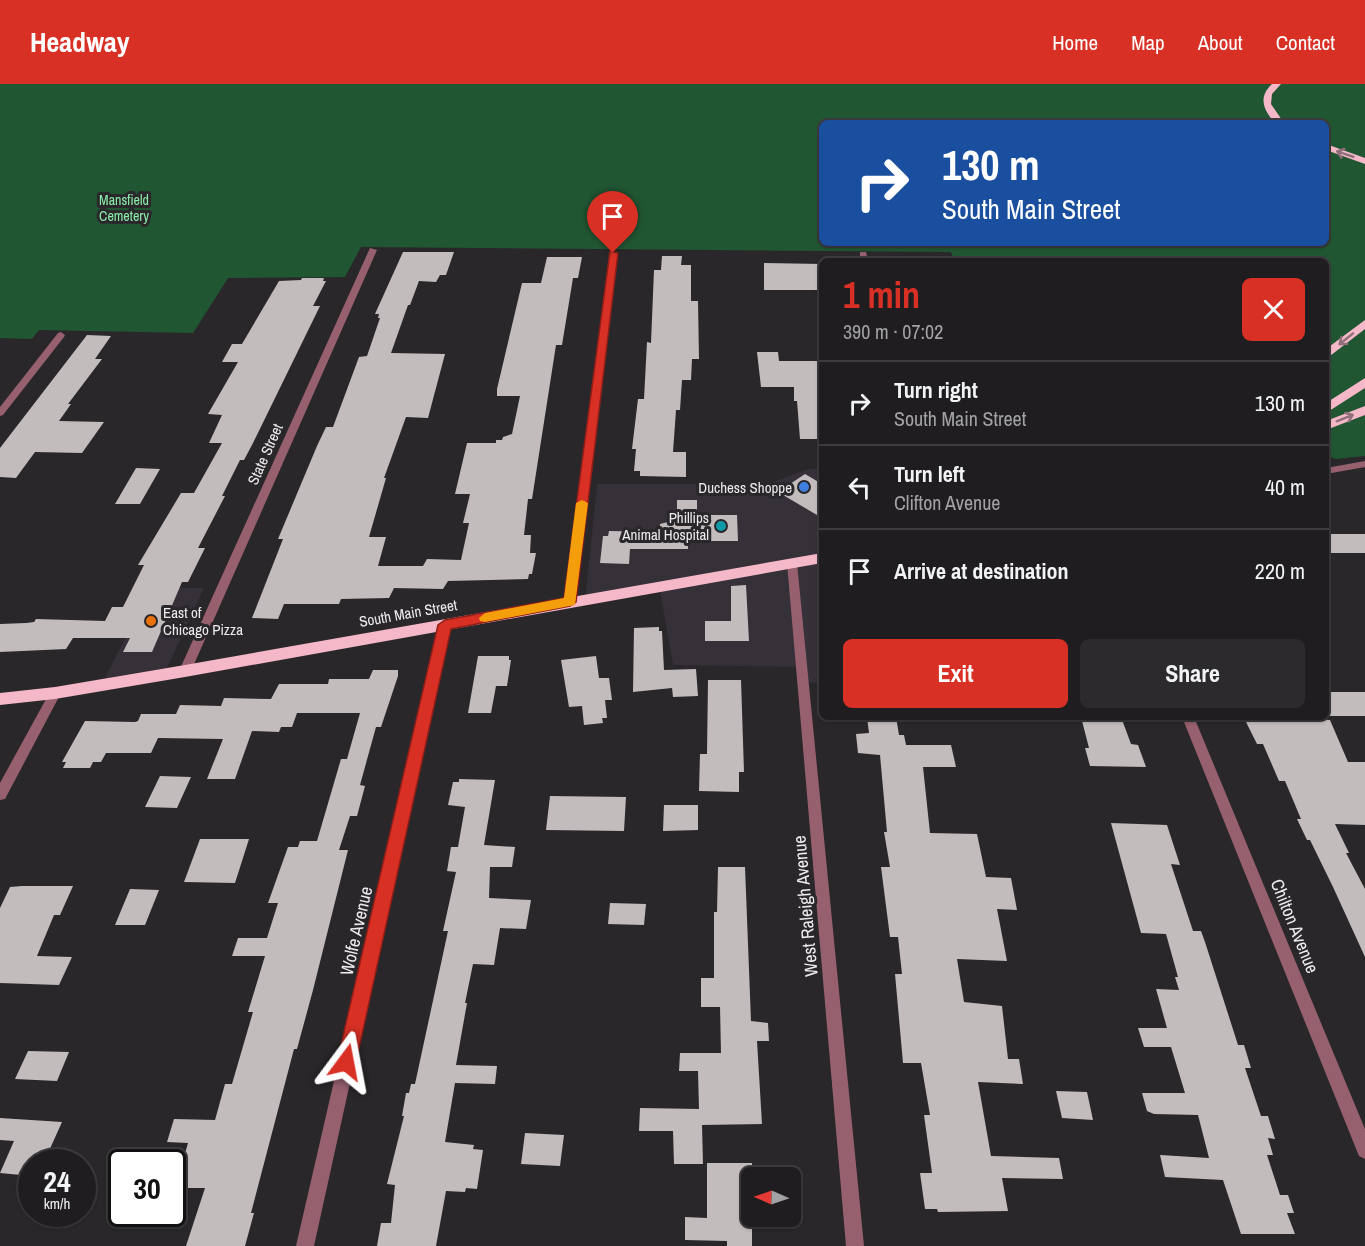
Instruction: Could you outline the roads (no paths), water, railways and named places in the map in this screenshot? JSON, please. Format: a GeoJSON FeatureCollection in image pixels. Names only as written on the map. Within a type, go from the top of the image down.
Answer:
{"type":"FeatureCollection","features":[{"type":"Feature","properties":{"kind":"highway"},"geometry":{"type":"LineString","coordinates":[[1277,84],[1265,100],[1268,109],[1277,120]]}},
{"type":"Feature","properties":{"kind":"highway"},"geometry":{"type":"LineString","coordinates":[[1329,148],[1365,161]]}},
{"type":"Feature","properties":{"kind":"highway"},"geometry":{"type":"LineString","coordinates":[[1329,353],[1365,324]]}},
{"type":"Feature","properties":{"kind":"highway"},"geometry":{"type":"LineString","coordinates":[[1329,407],[1365,382]]}},
{"type":"Feature","properties":{"kind":"highway"},"geometry":{"type":"LineString","coordinates":[[1329,425],[1365,410]]}},
{"type":"Feature","properties":{"kind":"highway","name":"South Main Street"},"geometry":{"type":"LineString","coordinates":[[0,699],[55,693],[185,671],[819,558]]}},
{"type":"Feature","properties":{"kind":"street","name":"State Street"},"geometry":{"type":"LineString","coordinates":[[185,671],[373,250]]}},
{"type":"Feature","properties":{"kind":"street"},"geometry":{"type":"LineString","coordinates":[[570,602],[613,253]]}},
{"type":"Feature","properties":{"kind":"street"},"geometry":{"type":"LineString","coordinates":[[0,413],[62,335]]}},
{"type":"Feature","properties":{"kind":"street"},"geometry":{"type":"LineString","coordinates":[[1329,470],[1365,464]]}},
{"type":"Feature","properties":{"kind":"street","name":"West Raleigh Avenue"},"geometry":{"type":"LineString","coordinates":[[792,563],[855,1246]]}},
{"type":"Feature","properties":{"kind":"street","name":"Wolfe Avenue"},"geometry":{"type":"LineString","coordinates":[[305,1246],[445,625]]}},
{"type":"Feature","properties":{"kind":"street"},"geometry":{"type":"LineString","coordinates":[[0,795],[55,693]]}},
{"type":"Feature","properties":{"kind":"street","name":"Chilton Avenue"},"geometry":{"type":"LineString","coordinates":[[1189,720],[1365,1150]]}},
{"type":"Feature","properties":{"kind":"place","name":"Duchess Shoppe"},"geometry":{"type":"Point","coordinates":[804,487]}},
{"type":"Feature","properties":{"kind":"place","name":"Phillips Animal Hospital"},"geometry":{"type":"Point","coordinates":[721,526]}},
{"type":"Feature","properties":{"kind":"place","name":"East of Chicago Pizza"},"geometry":{"type":"Point","coordinates":[151,621]}},
{"type":"Feature","properties":{"kind":"park label","name":"Mansfield Cemetery"},"geometry":{"type":"Point","coordinates":[124,208]}}]}
